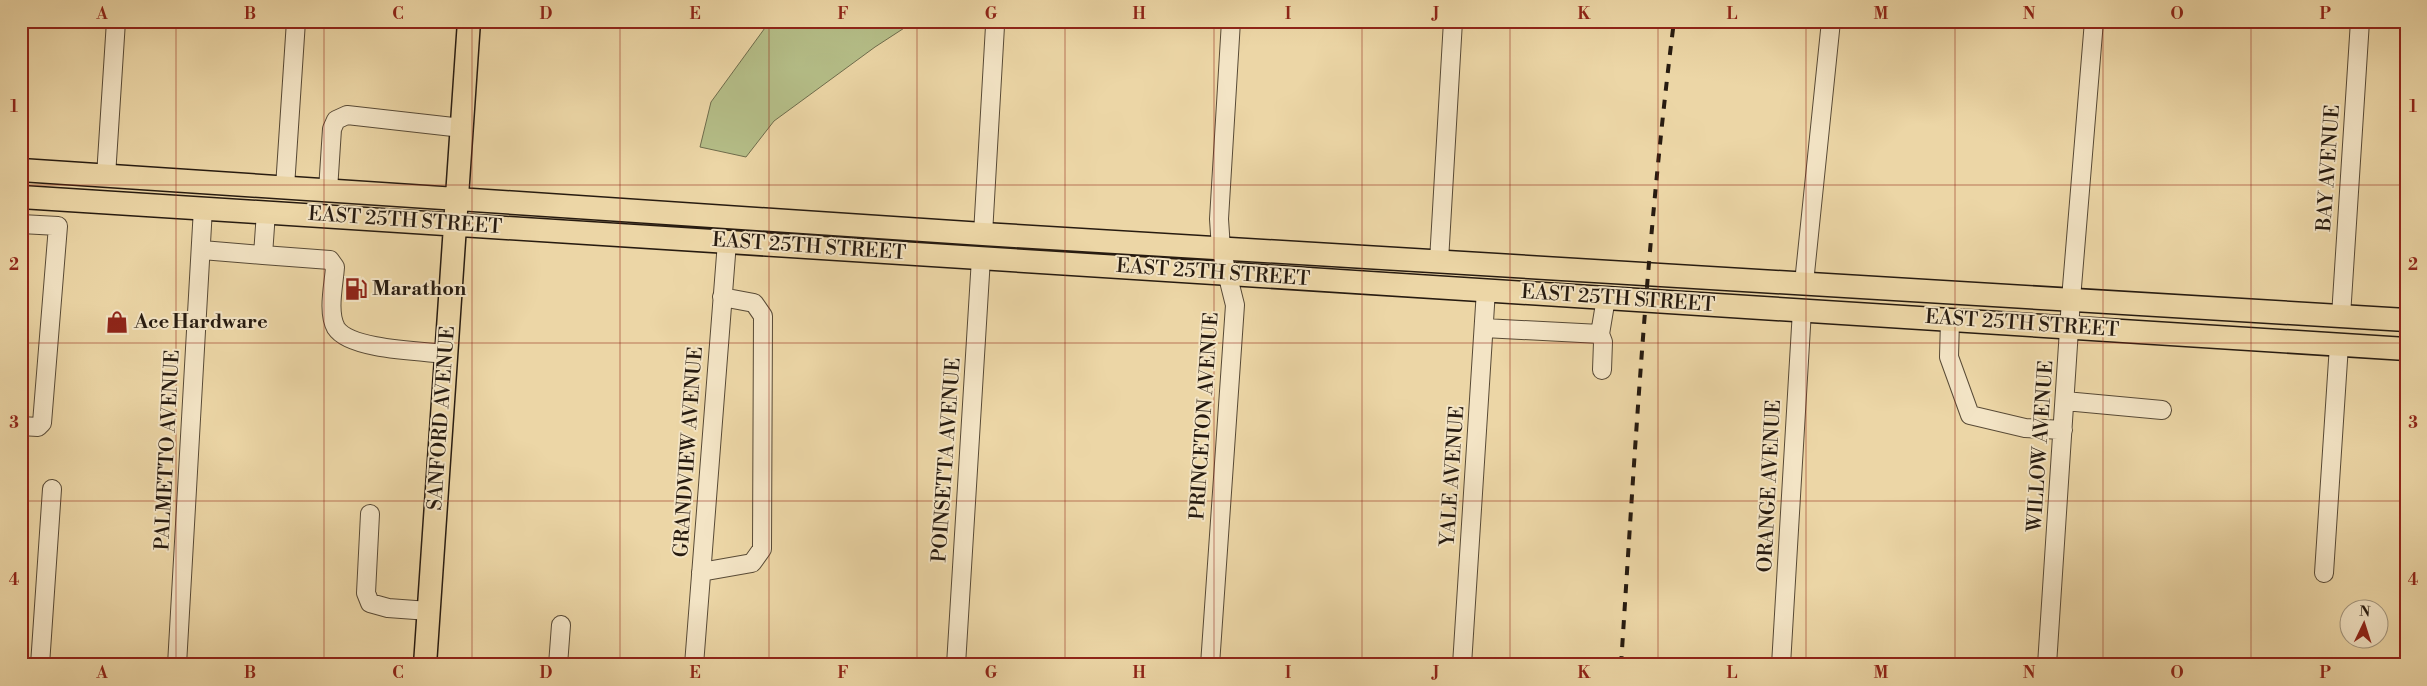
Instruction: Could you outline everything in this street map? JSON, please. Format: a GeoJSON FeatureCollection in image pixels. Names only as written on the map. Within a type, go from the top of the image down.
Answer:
{"type":"FeatureCollection","features":[{"type":"Feature","properties":{"kind":"main road","name":"SANFORD AVENUE"},"geometry":{"type":"LineString","coordinates":[[425,665],[458,199],[468,21]]}},
{"type":"Feature","properties":{"kind":"main road","name":"EAST 25TH STREET"},"geometry":{"type":"LineString","coordinates":[[21,170],[1221,249],[2406,320]]}},
{"type":"Feature","properties":{"kind":"main road"},"geometry":{"type":"LineString","coordinates":[[61,199],[82,187],[138,191],[158,179]]}},
{"type":"Feature","properties":{"kind":"main road","name":"EAST 25TH STREET"},"geometry":{"type":"LineString","coordinates":[[21,197],[2406,349]]}},
{"type":"Feature","properties":{"kind":"main road"},"geometry":{"type":"LineString","coordinates":[[864,250],[889,241],[966,245],[983,234]]}},
{"type":"Feature","properties":{"kind":"main road"},"geometry":{"type":"LineString","coordinates":[[1668,302],[1698,291],[1791,297],[1804,283]]}},
{"type":"Feature","properties":{"kind":"main road"},"geometry":{"type":"LineString","coordinates":[[2183,334],[2224,324],[2328,330],[2342,316]]}},
{"type":"Feature","properties":{"kind":"street"},"geometry":{"type":"LineString","coordinates":[[106,176],[116,21]]}},
{"type":"Feature","properties":{"kind":"street"},"geometry":{"type":"LineString","coordinates":[[285,187],[296,21]]}},
{"type":"Feature","properties":{"kind":"street","name":"PRINCETON AVENUE"},"geometry":{"type":"LineString","coordinates":[[1210,665],[1235,305],[1221,249],[1219,219],[1231,21]]}},
{"type":"Feature","properties":{"kind":"street"},"geometry":{"type":"LineString","coordinates":[[1439,261],[1453,21]]}},
{"type":"Feature","properties":{"kind":"street"},"geometry":{"type":"LineString","coordinates":[[1804,283],[1831,21]]}},
{"type":"Feature","properties":{"kind":"street","name":"WILLOW AVENUE"},"geometry":{"type":"LineString","coordinates":[[2047,665],[2069,327],[2094,21]]}},
{"type":"Feature","properties":{"kind":"street","name":"BAY AVENUE"},"geometry":{"type":"LineString","coordinates":[[2342,316],[2360,21]]}},
{"type":"Feature","properties":{"kind":"street"},"geometry":{"type":"LineString","coordinates":[[983,234],[995,26]]}},
{"type":"Feature","properties":{"kind":"street"},"geometry":{"type":"LineString","coordinates":[[328,190],[332,129],[336,120],[346,115],[462,128]]}},
{"type":"Feature","properties":{"kind":"street"},"geometry":{"type":"LineString","coordinates":[[21,426],[38,427],[42,424],[61,199]]}},
{"type":"Feature","properties":{"kind":"street","name":"PALMETTO AVENUE"},"geometry":{"type":"LineString","coordinates":[[177,665],[204,208]]}},
{"type":"Feature","properties":{"kind":"street"},"geometry":{"type":"LineString","coordinates":[[263,255],[266,212]]}},
{"type":"Feature","properties":{"kind":"street"},"geometry":{"type":"LineString","coordinates":[[21,224],[58,226]]}},
{"type":"Feature","properties":{"kind":"street","name":"GRANDVIEW AVENUE"},"geometry":{"type":"LineString","coordinates":[[694,665],[727,242]]}},
{"type":"Feature","properties":{"kind":"street"},"geometry":{"type":"LineString","coordinates":[[202,250],[330,260],[335,267],[332,312],[336,328],[347,338],[366,344],[447,354]]}},
{"type":"Feature","properties":{"kind":"street","name":"POINSETTA AVENUE"},"geometry":{"type":"LineString","coordinates":[[956,665],[981,258]]}},
{"type":"Feature","properties":{"kind":"street","name":"YALE AVENUE"},"geometry":{"type":"LineString","coordinates":[[1462,665],[1486,290]]}},
{"type":"Feature","properties":{"kind":"street"},"geometry":{"type":"LineString","coordinates":[[701,572],[752,563],[762,549],[763,316],[754,303],[722,297]]}},
{"type":"Feature","properties":{"kind":"street"},"geometry":{"type":"LineString","coordinates":[[1602,370],[1603,342],[1600,334],[1606,298]]}},
{"type":"Feature","properties":{"kind":"street","name":"ORANGE AVENUE"},"geometry":{"type":"LineString","coordinates":[[1781,665],[1802,310]]}},
{"type":"Feature","properties":{"kind":"street"},"geometry":{"type":"LineString","coordinates":[[1950,320],[1949,357],[1970,415],[2025,428],[2063,430]]}},
{"type":"Feature","properties":{"kind":"street"},"geometry":{"type":"LineString","coordinates":[[1484,328],[1600,334]]}},
{"type":"Feature","properties":{"kind":"street"},"geometry":{"type":"LineString","coordinates":[[2324,573],[2340,345]]}},
{"type":"Feature","properties":{"kind":"street"},"geometry":{"type":"LineString","coordinates":[[2065,402],[2162,410]]}},
{"type":"Feature","properties":{"kind":"street"},"geometry":{"type":"LineString","coordinates":[[40,665],[52,489]]}},
{"type":"Feature","properties":{"kind":"street"},"geometry":{"type":"LineString","coordinates":[[370,514],[366,593],[370,603],[388,608],[429,611]]}},
{"type":"Feature","properties":{"kind":"street"},"geometry":{"type":"LineString","coordinates":[[558,665],[561,625]]}},
{"type":"Feature","properties":{"kind":"green space"},"geometry":{"type":"Polygon","coordinates":[[[770,21],[915,21],[875,47],[774,121],[746,157],[700,147],[711,102],[770,21]]]}},
{"type":"Feature","properties":{"kind":"railway"},"geometry":{"type":"LineString","coordinates":[[1621,665],[1649,262],[1674,21]]}},
{"type":"Feature","properties":{"kind":"place","name":"Marathon"},"geometry":{"type":"Point","coordinates":[356,289]}},
{"type":"Feature","properties":{"kind":"place","name":"Ace Hardware"},"geometry":{"type":"Point","coordinates":[117,322]}}]}
